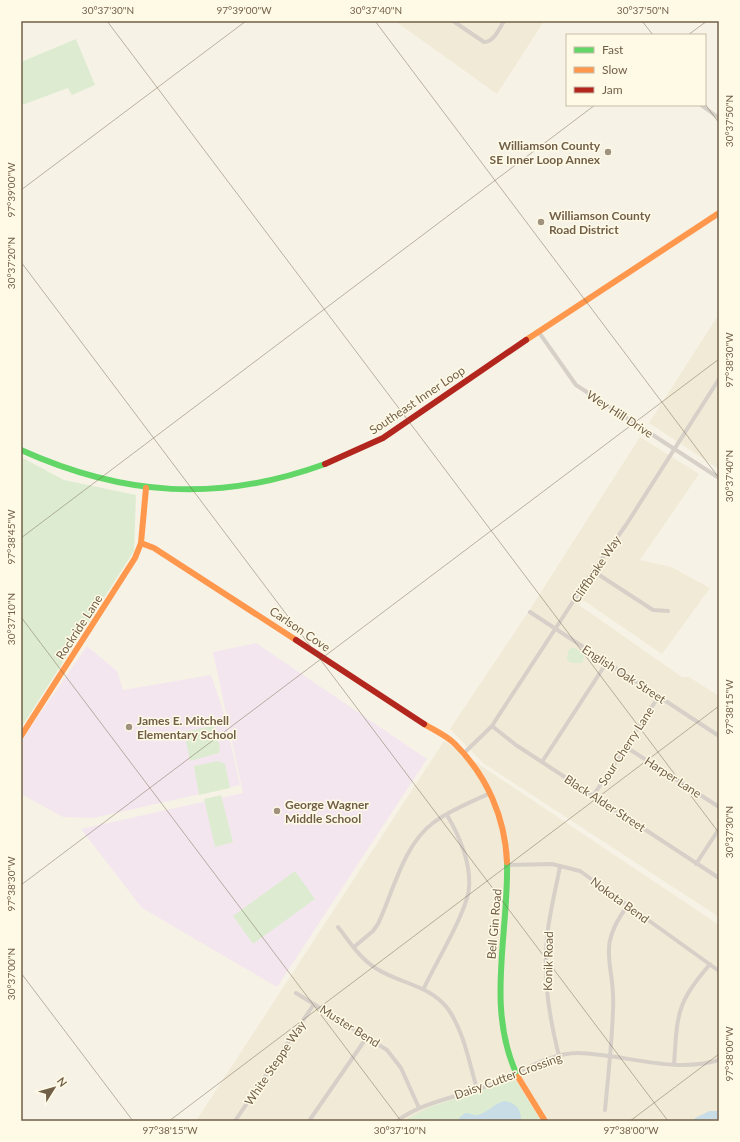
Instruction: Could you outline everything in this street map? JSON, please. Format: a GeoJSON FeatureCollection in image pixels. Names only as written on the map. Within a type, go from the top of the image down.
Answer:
{"type":"FeatureCollection","features":[{"type":"Feature","properties":{"kind":"street"},"geometry":{"type":"LineString","coordinates":[[453,21],[484,42],[487,42],[493,38],[504,21]]}},
{"type":"Feature","properties":{"kind":"street"},"geometry":{"type":"LineString","coordinates":[[703,106],[719,118]]}},
{"type":"Feature","properties":{"kind":"street","name":"Southeast Inner Loop"},"geometry":{"type":"LineString","coordinates":[[21,450],[83,474],[146,488],[200,490],[242,486],[270,481],[319,467],[348,455],[399,428],[538,331],[719,213]]}},
{"type":"Feature","properties":{"kind":"street","name":"Wey Hill Drive"},"geometry":{"type":"LineString","coordinates":[[538,331],[576,386],[719,478]]}},
{"type":"Feature","properties":{"kind":"street","name":"Cliffbrake Way"},"geometry":{"type":"LineString","coordinates":[[464,753],[492,726],[593,571],[626,525],[719,380]]}},
{"type":"Feature","properties":{"kind":"street","name":"Rockride Lane"},"geometry":{"type":"LineString","coordinates":[[21,736],[131,567],[140,543],[146,488]]}},
{"type":"Feature","properties":{"kind":"street","name":"Carlson Cove"},"geometry":{"type":"LineString","coordinates":[[140,543],[154,548],[174,560],[317,652],[331,664],[446,738]]}},
{"type":"Feature","properties":{"kind":"street"},"geometry":{"type":"LineString","coordinates":[[593,571],[653,610],[668,610]]}},
{"type":"Feature","properties":{"kind":"street","name":"English Oak Street"},"geometry":{"type":"LineString","coordinates":[[530,612],[719,736]]}},
{"type":"Feature","properties":{"kind":"street"},"geometry":{"type":"LineString","coordinates":[[542,762],[607,662]]}},
{"type":"Feature","properties":{"kind":"street","name":"Sour Cherry Lane"},"geometry":{"type":"LineString","coordinates":[[593,796],[659,696]]}},
{"type":"Feature","properties":{"kind":"street","name":"Black Alder Street"},"geometry":{"type":"LineString","coordinates":[[492,726],[542,762],[719,878]]}},
{"type":"Feature","properties":{"kind":"street","name":"Bell Gin Road"},"geometry":{"type":"LineString","coordinates":[[446,738],[464,753],[474,765],[490,792],[504,829],[508,865],[499,996],[503,1036],[516,1073],[545,1121]]}},
{"type":"Feature","properties":{"kind":"street","name":"Harper Lane"},"geometry":{"type":"LineString","coordinates":[[626,747],[719,807]]}},
{"type":"Feature","properties":{"kind":"street"},"geometry":{"type":"LineString","coordinates":[[354,947],[378,924],[408,855],[419,837],[433,823],[490,792]]}},
{"type":"Feature","properties":{"kind":"street"},"geometry":{"type":"LineString","coordinates":[[424,988],[463,909],[469,889],[469,868],[462,846],[447,815]]}},
{"type":"Feature","properties":{"kind":"street"},"geometry":{"type":"LineString","coordinates":[[696,864],[719,828]]}},
{"type":"Feature","properties":{"kind":"street","name":"Nokota Bend"},"geometry":{"type":"LineString","coordinates":[[508,865],[541,863],[580,871],[719,971]]}},
{"type":"Feature","properties":{"kind":"street","name":"Konik Road"},"geometry":{"type":"LineString","coordinates":[[559,1056],[548,1004],[546,963],[548,930],[560,866]]}},
{"type":"Feature","properties":{"kind":"street"},"geometry":{"type":"LineString","coordinates":[[605,1110],[614,1007],[608,951],[612,930],[628,905]]}},
{"type":"Feature","properties":{"kind":"street"},"geometry":{"type":"LineString","coordinates":[[338,927],[362,958],[379,970],[424,988],[440,1001],[455,1021],[477,1089]]}},
{"type":"Feature","properties":{"kind":"street"},"geometry":{"type":"LineString","coordinates":[[674,1064],[678,1020],[681,1008],[690,989],[710,964]]}},
{"type":"Feature","properties":{"kind":"street","name":"Muster Bend"},"geometry":{"type":"LineString","coordinates":[[296,993],[381,1045],[395,1058],[419,1108]]}},
{"type":"Feature","properties":{"kind":"street","name":"White Steppe Way"},"geometry":{"type":"LineString","coordinates":[[235,1121],[314,1004]]}},
{"type":"Feature","properties":{"kind":"street"},"geometry":{"type":"LineString","coordinates":[[309,1121],[367,1037]]}},
{"type":"Feature","properties":{"kind":"street","name":"Daisy Cutter Crossing"},"geometry":{"type":"LineString","coordinates":[[397,1121],[419,1108],[477,1089],[559,1056],[576,1053],[674,1064],[693,1064],[719,1060]]}},
{"type":"Feature","properties":{"kind":"shaded area"},"geometry":{"type":"Polygon","coordinates":[[[395,21],[544,21],[497,94],[395,21]]]}},
{"type":"Feature","properties":{"kind":"shaded area"},"geometry":{"type":"Polygon","coordinates":[[[719,314],[719,469],[649,423],[719,314]]]}},
{"type":"Feature","properties":{"kind":"shaded area"},"geometry":{"type":"Polygon","coordinates":[[[640,437],[699,474],[640,560],[671,567],[710,588],[662,654],[583,600],[579,605],[682,677],[689,677],[719,696],[719,917],[483,763],[450,729],[527,614],[640,437]]]}},
{"type":"Feature","properties":{"kind":"shaded area","name":"George Wagner Middle School"},"geometry":{"type":"Polygon","coordinates":[[[256,643],[427,759],[277,987],[142,908],[81,829],[243,793],[213,652],[256,643]]]}},
{"type":"Feature","properties":{"kind":"shaded area","name":"James E. Mitchell Elementary School"},"geometry":{"type":"Polygon","coordinates":[[[87,646],[117,671],[123,690],[211,675],[224,713],[240,785],[93,818],[63,817],[21,794],[21,741],[87,646]]]}},
{"type":"Feature","properties":{"kind":"shaded area"},"geometry":{"type":"Polygon","coordinates":[[[444,741],[719,925],[719,1121],[196,1121],[444,741]]]}},
{"type":"Feature","properties":{"kind":"green space"},"geometry":{"type":"Polygon","coordinates":[[[76,39],[95,85],[72,95],[68,88],[22,105],[21,62],[76,39]]]}},
{"type":"Feature","properties":{"kind":"green space"},"geometry":{"type":"Polygon","coordinates":[[[21,457],[64,480],[136,495],[134,551],[21,728],[21,457]]]}},
{"type":"Feature","properties":{"kind":"green space"},"geometry":{"type":"Polygon","coordinates":[[[571,648],[575,648],[585,655],[582,663],[571,663],[567,660],[568,651],[571,648]]]}},
{"type":"Feature","properties":{"kind":"green space"},"geometry":{"type":"Polygon","coordinates":[[[212,726],[215,728],[220,749],[219,753],[190,761],[184,732],[212,726]]]}},
{"type":"Feature","properties":{"kind":"green space"},"geometry":{"type":"Polygon","coordinates":[[[218,761],[225,764],[230,788],[199,795],[194,766],[218,761]]]}},
{"type":"Feature","properties":{"kind":"green space"},"geometry":{"type":"Polygon","coordinates":[[[221,795],[233,842],[215,847],[204,799],[221,795]]]}},
{"type":"Feature","properties":{"kind":"green space"},"geometry":{"type":"Polygon","coordinates":[[[295,871],[315,899],[253,944],[233,916],[295,871]]]}},
{"type":"Feature","properties":{"kind":"green space"},"geometry":{"type":"Polygon","coordinates":[[[512,1080],[516,1081],[541,1121],[403,1121],[430,1107],[512,1080]]]}},
{"type":"Feature","properties":{"kind":"water"},"geometry":{"type":"Polygon","coordinates":[[[505,1101],[515,1105],[518,1108],[521,1121],[459,1121],[459,1118],[465,1113],[478,1115],[505,1101]]]}},
{"type":"Feature","properties":{"kind":"waterway"},"geometry":{"type":"LineString","coordinates":[[698,1121],[710,1115],[719,1115]]}},
{"type":"Feature","properties":{"kind":"traffic: fast"},"geometry":{"type":"LineString","coordinates":[[21,450],[59,465],[96,477],[134,485],[171,489],[209,489],[247,485],[325,464]]}},
{"type":"Feature","properties":{"kind":"traffic: fast"},"geometry":{"type":"LineString","coordinates":[[507,862],[501,998],[503,1025],[508,1051],[518,1077]]}},
{"type":"Feature","properties":{"kind":"traffic: slow"},"geometry":{"type":"LineString","coordinates":[[526,340],[719,213]]}},
{"type":"Feature","properties":{"kind":"traffic: slow"},"geometry":{"type":"LineString","coordinates":[[21,736],[135,558],[141,543],[146,488]]}},
{"type":"Feature","properties":{"kind":"traffic: slow"},"geometry":{"type":"LineString","coordinates":[[141,543],[154,548],[296,640]]}},
{"type":"Feature","properties":{"kind":"traffic: slow"},"geometry":{"type":"LineString","coordinates":[[424,724],[452,741],[466,756],[485,784],[492,798],[503,829],[507,862]]}},
{"type":"Feature","properties":{"kind":"traffic: slow"},"geometry":{"type":"LineString","coordinates":[[518,1077],[545,1121]]}},
{"type":"Feature","properties":{"kind":"traffic: jam"},"geometry":{"type":"LineString","coordinates":[[325,464],[383,438],[526,340]]}},
{"type":"Feature","properties":{"kind":"traffic: jam"},"geometry":{"type":"LineString","coordinates":[[296,640],[424,724]]}},
{"type":"Feature","properties":{"kind":"place","name":"Williamson County SE Inner Loop Annex"},"geometry":{"type":"Point","coordinates":[608,152]}},
{"type":"Feature","properties":{"kind":"place","name":"Williamson County Road District"},"geometry":{"type":"Point","coordinates":[541,222]}},
{"type":"Feature","properties":{"kind":"place","name":"James E. Mitchell Elementary School"},"geometry":{"type":"Point","coordinates":[129,727]}},
{"type":"Feature","properties":{"kind":"place","name":"George Wagner Middle School"},"geometry":{"type":"Point","coordinates":[277,811]}}]}
